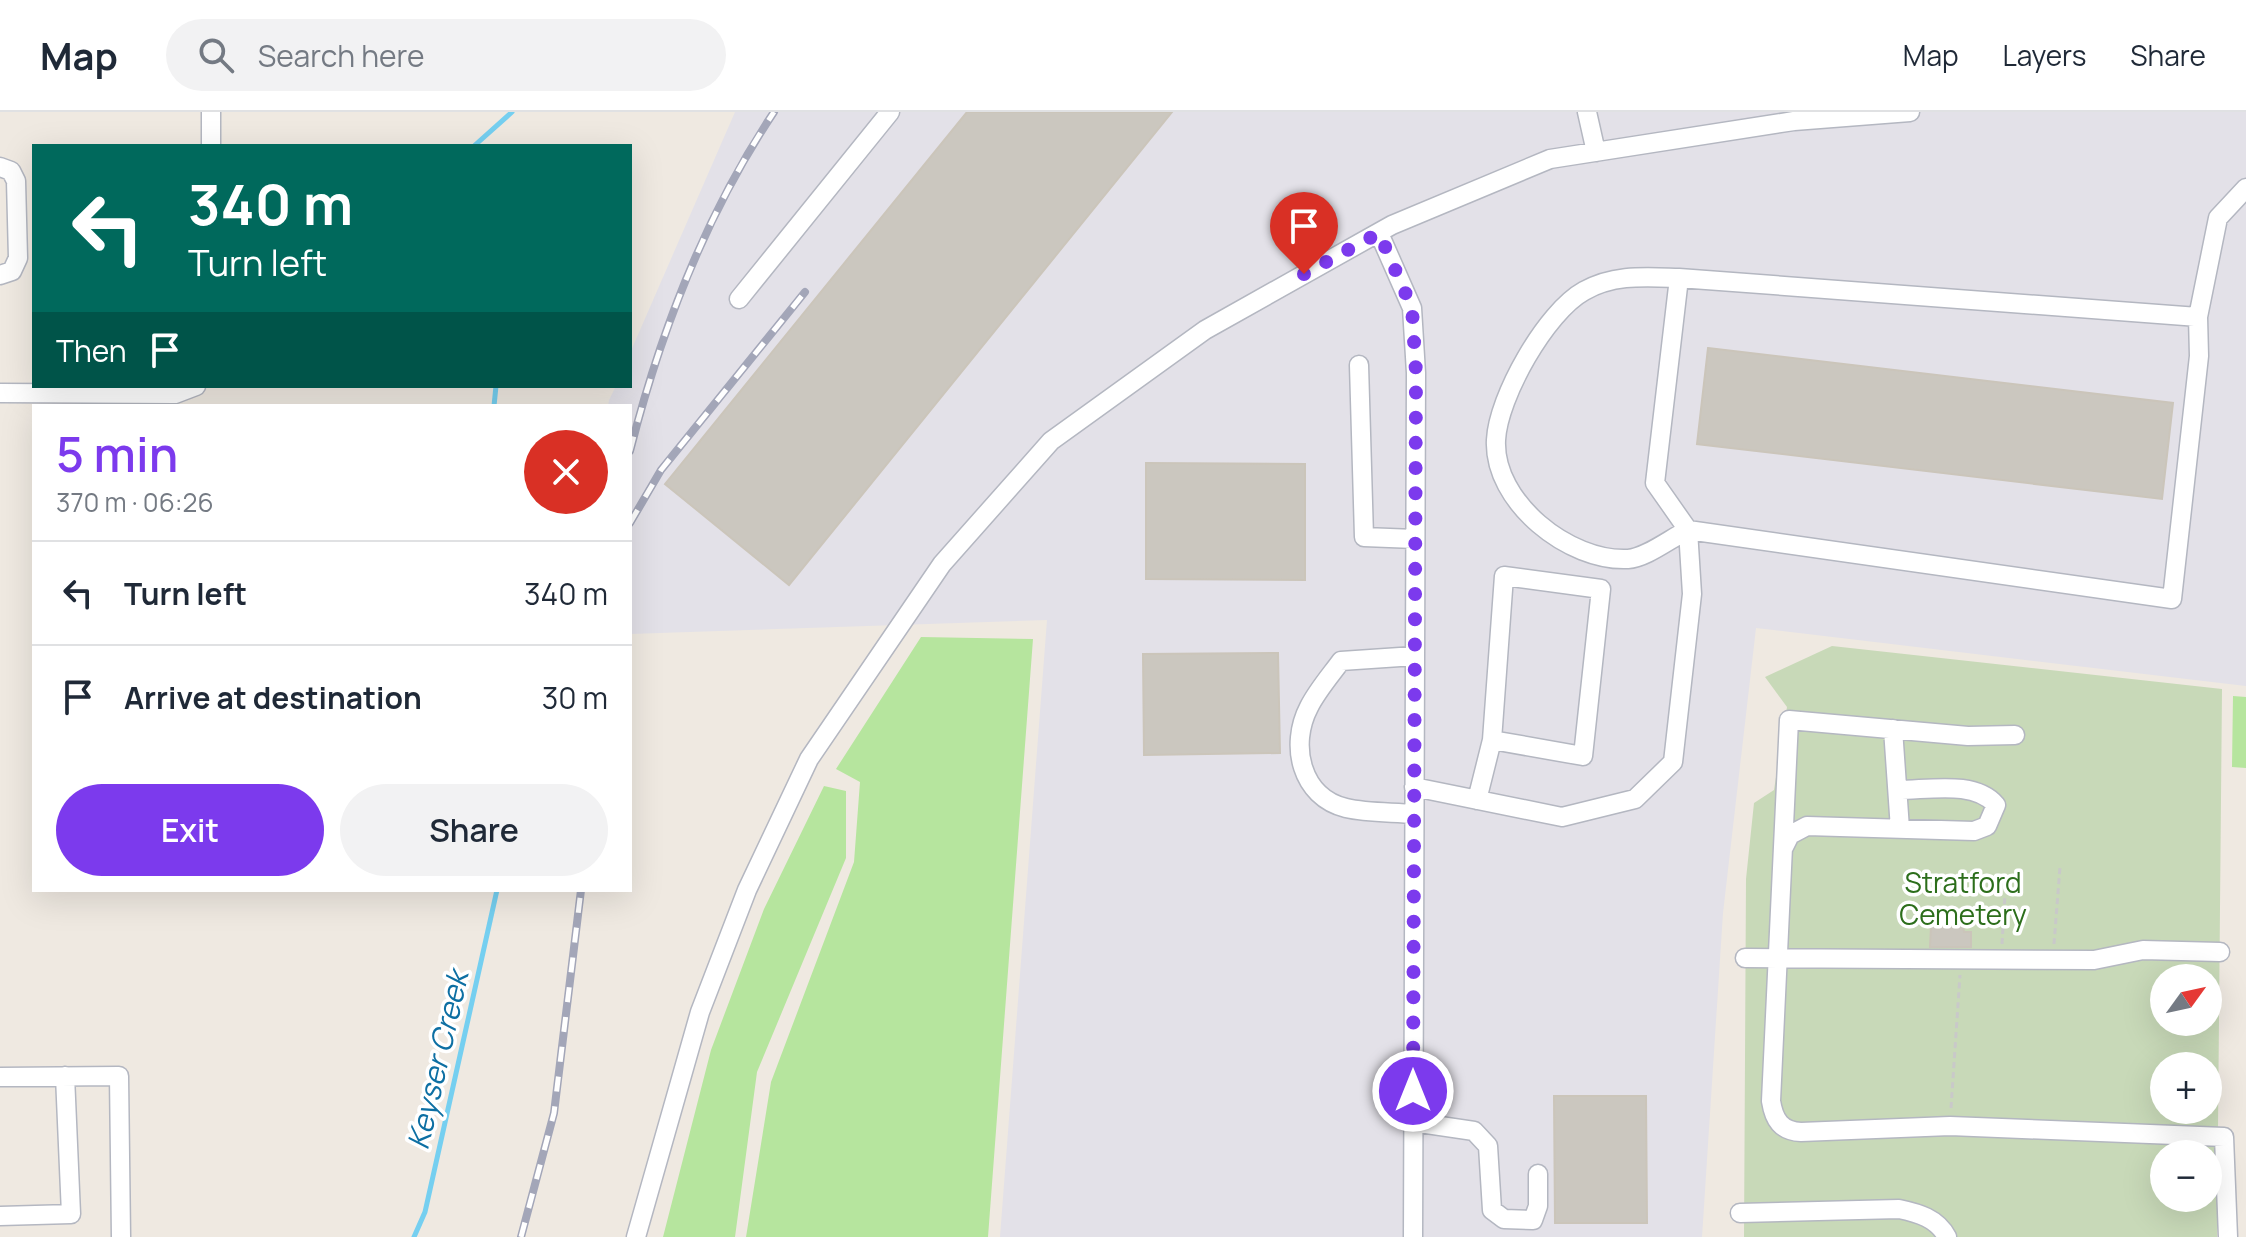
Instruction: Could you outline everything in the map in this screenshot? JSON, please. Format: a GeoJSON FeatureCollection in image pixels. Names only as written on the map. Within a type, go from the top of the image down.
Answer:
{"type":"FeatureCollection","features":[{"type":"Feature","properties":{"kind":"street"},"geometry":{"type":"LineString","coordinates":[[211,112],[211,144]]}},
{"type":"Feature","properties":{"kind":"street"},"geometry":{"type":"LineString","coordinates":[[739,299],[890,112]]}},
{"type":"Feature","properties":{"kind":"street"},"geometry":{"type":"LineString","coordinates":[[1587,112],[1596,152]]}},
{"type":"Feature","properties":{"kind":"street"},"geometry":{"type":"LineString","coordinates":[[636,1237],[700,1012],[747,890],[809,759],[942,564],[1051,441],[1205,330],[1379,233],[1550,159],[1794,121],[1910,112]]}},
{"type":"Feature","properties":{"kind":"street"},"geometry":{"type":"LineString","coordinates":[[0,167],[11,171],[16,181],[18,258],[12,271],[0,275]]}},
{"type":"Feature","properties":{"kind":"street"},"geometry":{"type":"LineString","coordinates":[[2198,317],[1679,278],[1623,277],[1582,292],[1547,325],[1503,402],[1496,442],[1505,479],[1531,518],[1567,546],[1599,556],[1631,559],[1688,530],[2172,599],[2199,356],[2198,317],[2218,218],[2246,188]]}},
{"type":"Feature","properties":{"kind":"street"},"geometry":{"type":"LineString","coordinates":[[1379,233],[1412,308],[1415,539],[1413,1237]]}},
{"type":"Feature","properties":{"kind":"street"},"geometry":{"type":"LineString","coordinates":[[1414,787],[1562,817],[1635,799],[1673,762],[1692,594],[1688,530],[1655,483],[1679,278]]}},
{"type":"Feature","properties":{"kind":"street"},"geometry":{"type":"LineString","coordinates":[[1359,365],[1364,537],[1415,539]]}},
{"type":"Feature","properties":{"kind":"street"},"geometry":{"type":"LineString","coordinates":[[0,393],[175,394],[191,388]]}},
{"type":"Feature","properties":{"kind":"street"},"geometry":{"type":"LineString","coordinates":[[1477,800],[1492,740],[1504,576],[1601,589],[1583,756],[1492,740]]}},
{"type":"Feature","properties":{"kind":"street"},"geometry":{"type":"LineString","coordinates":[[1414,814],[1344,808],[1310,787],[1301,764],[1299,736],[1309,707],[1341,661],[1415,656]]}},
{"type":"Feature","properties":{"kind":"street"},"geometry":{"type":"LineString","coordinates":[[2015,735],[1968,736],[1789,720],[1771,1101],[1774,1119],[1789,1131],[1801,1132],[1950,1126],[2224,1137],[2227,1145],[2228,1237]]}},
{"type":"Feature","properties":{"kind":"street"},"geometry":{"type":"LineString","coordinates":[[1893,729],[1900,829]]}},
{"type":"Feature","properties":{"kind":"street"},"geometry":{"type":"LineString","coordinates":[[1783,849],[1790,835],[1807,826],[1974,831],[1987,826],[1996,805],[1987,794],[1974,790],[1898,790]]}},
{"type":"Feature","properties":{"kind":"street"},"geometry":{"type":"LineString","coordinates":[[1745,958],[2094,960],[2143,950],[2220,952]]}},
{"type":"Feature","properties":{"kind":"street"},"geometry":{"type":"LineString","coordinates":[[0,1216],[71,1214],[65,1076]]}},
{"type":"Feature","properties":{"kind":"street"},"geometry":{"type":"LineString","coordinates":[[0,1077],[119,1076],[121,1237]]}},
{"type":"Feature","properties":{"kind":"street"},"geometry":{"type":"LineString","coordinates":[[1413,1122],[1474,1131],[1481,1138],[1488,1146],[1492,1210],[1504,1219],[1533,1220],[1538,1206],[1538,1174]]}},
{"type":"Feature","properties":{"kind":"street"},"geometry":{"type":"LineString","coordinates":[[1740,1213],[1899,1209],[1920,1213],[1934,1221],[1947,1237]]}},
{"type":"Feature","properties":{"kind":"path"},"geometry":{"type":"LineString","coordinates":[[2054,960],[2053,919],[2060,867]]}},
{"type":"Feature","properties":{"kind":"path"},"geometry":{"type":"LineString","coordinates":[[2001,960],[2005,894]]}},
{"type":"Feature","properties":{"kind":"path"},"geometry":{"type":"LineString","coordinates":[[1950,1126],[1961,960]]}},
{"type":"Feature","properties":{"kind":"shaded area"},"geometry":{"type":"Polygon","coordinates":[[[735,112],[2246,112],[2246,686],[1756,628],[1723,913],[1702,1237],[1000,1237],[1047,620],[632,634],[632,404],[608,404],[615,388],[632,388],[632,348],[735,112]]]}},
{"type":"Feature","properties":{"kind":"green space"},"geometry":{"type":"Polygon","coordinates":[[[921,637],[1033,639],[988,1237],[746,1237],[771,1082],[854,862],[860,782],[836,769],[921,637]]]}},
{"type":"Feature","properties":{"kind":"green space","name":"Stratford Cemetery"},"geometry":{"type":"Polygon","coordinates":[[[1832,646],[2222,689],[2219,964],[2150,964],[2150,1036],[2219,1036],[2219,1052],[2150,1052],[2150,1124],[2218,1124],[2218,1140],[2150,1140],[2150,1212],[2217,1212],[2217,1237],[1744,1237],[1746,879],[1754,803],[1774,790],[1787,707],[1765,677],[1832,646]]]}},
{"type":"Feature","properties":{"kind":"green space"},"geometry":{"type":"Polygon","coordinates":[[[2233,696],[2246,697],[2246,768],[2232,767],[2233,696]]]}},
{"type":"Feature","properties":{"kind":"green space"},"geometry":{"type":"Polygon","coordinates":[[[824,786],[846,791],[846,858],[757,1072],[735,1237],[663,1237],[711,1050],[764,909],[824,786]]]}},
{"type":"Feature","properties":{"kind":"building"},"geometry":{"type":"Polygon","coordinates":[[[967,112],[1172,112],[789,585],[665,484],[967,112]]]}},
{"type":"Feature","properties":{"kind":"building"},"geometry":{"type":"Polygon","coordinates":[[[1708,348],[2173,403],[2162,499],[1697,444],[1708,348]]]}},
{"type":"Feature","properties":{"kind":"building"},"geometry":{"type":"Polygon","coordinates":[[[1146,463],[1305,464],[1305,580],[1146,579],[1146,463]]]}},
{"type":"Feature","properties":{"kind":"building"},"geometry":{"type":"Polygon","coordinates":[[[1278,653],[1280,753],[1144,755],[1143,654],[1278,653]]]}},
{"type":"Feature","properties":{"kind":"building"},"geometry":{"type":"Polygon","coordinates":[[[1931,926],[1963,926],[1964,932],[1971,932],[1971,947],[1930,947],[1931,926]]]}},
{"type":"Feature","properties":{"kind":"building"},"geometry":{"type":"Polygon","coordinates":[[[1554,1096],[1646,1096],[1647,1223],[1555,1223],[1554,1096]]]}},
{"type":"Feature","properties":{"kind":"waterway","name":"Keyser Creek"},"geometry":{"type":"LineString","coordinates":[[476,144],[512,112]]}},
{"type":"Feature","properties":{"kind":"waterway","name":"Keyser Creek"},"geometry":{"type":"LineString","coordinates":[[494,404],[496,388]]}},
{"type":"Feature","properties":{"kind":"waterway","name":"Keyser Creek"},"geometry":{"type":"LineString","coordinates":[[414,1237],[425,1212],[497,892]]}},
{"type":"Feature","properties":{"kind":"railway"},"geometry":{"type":"LineString","coordinates":[[632,444],[671,319],[706,233],[774,112]]}},
{"type":"Feature","properties":{"kind":"railway"},"geometry":{"type":"LineString","coordinates":[[632,520],[661,470],[805,292]]}},
{"type":"Feature","properties":{"kind":"railway"},"geometry":{"type":"LineString","coordinates":[[521,1237],[554,1113],[581,892]]}},
{"type":"Feature","properties":{"kind":"route"},"geometry":{"type":"LineString","coordinates":[[1304,274],[1379,233],[1412,308],[1416,373],[1413,1091]]}}]}
